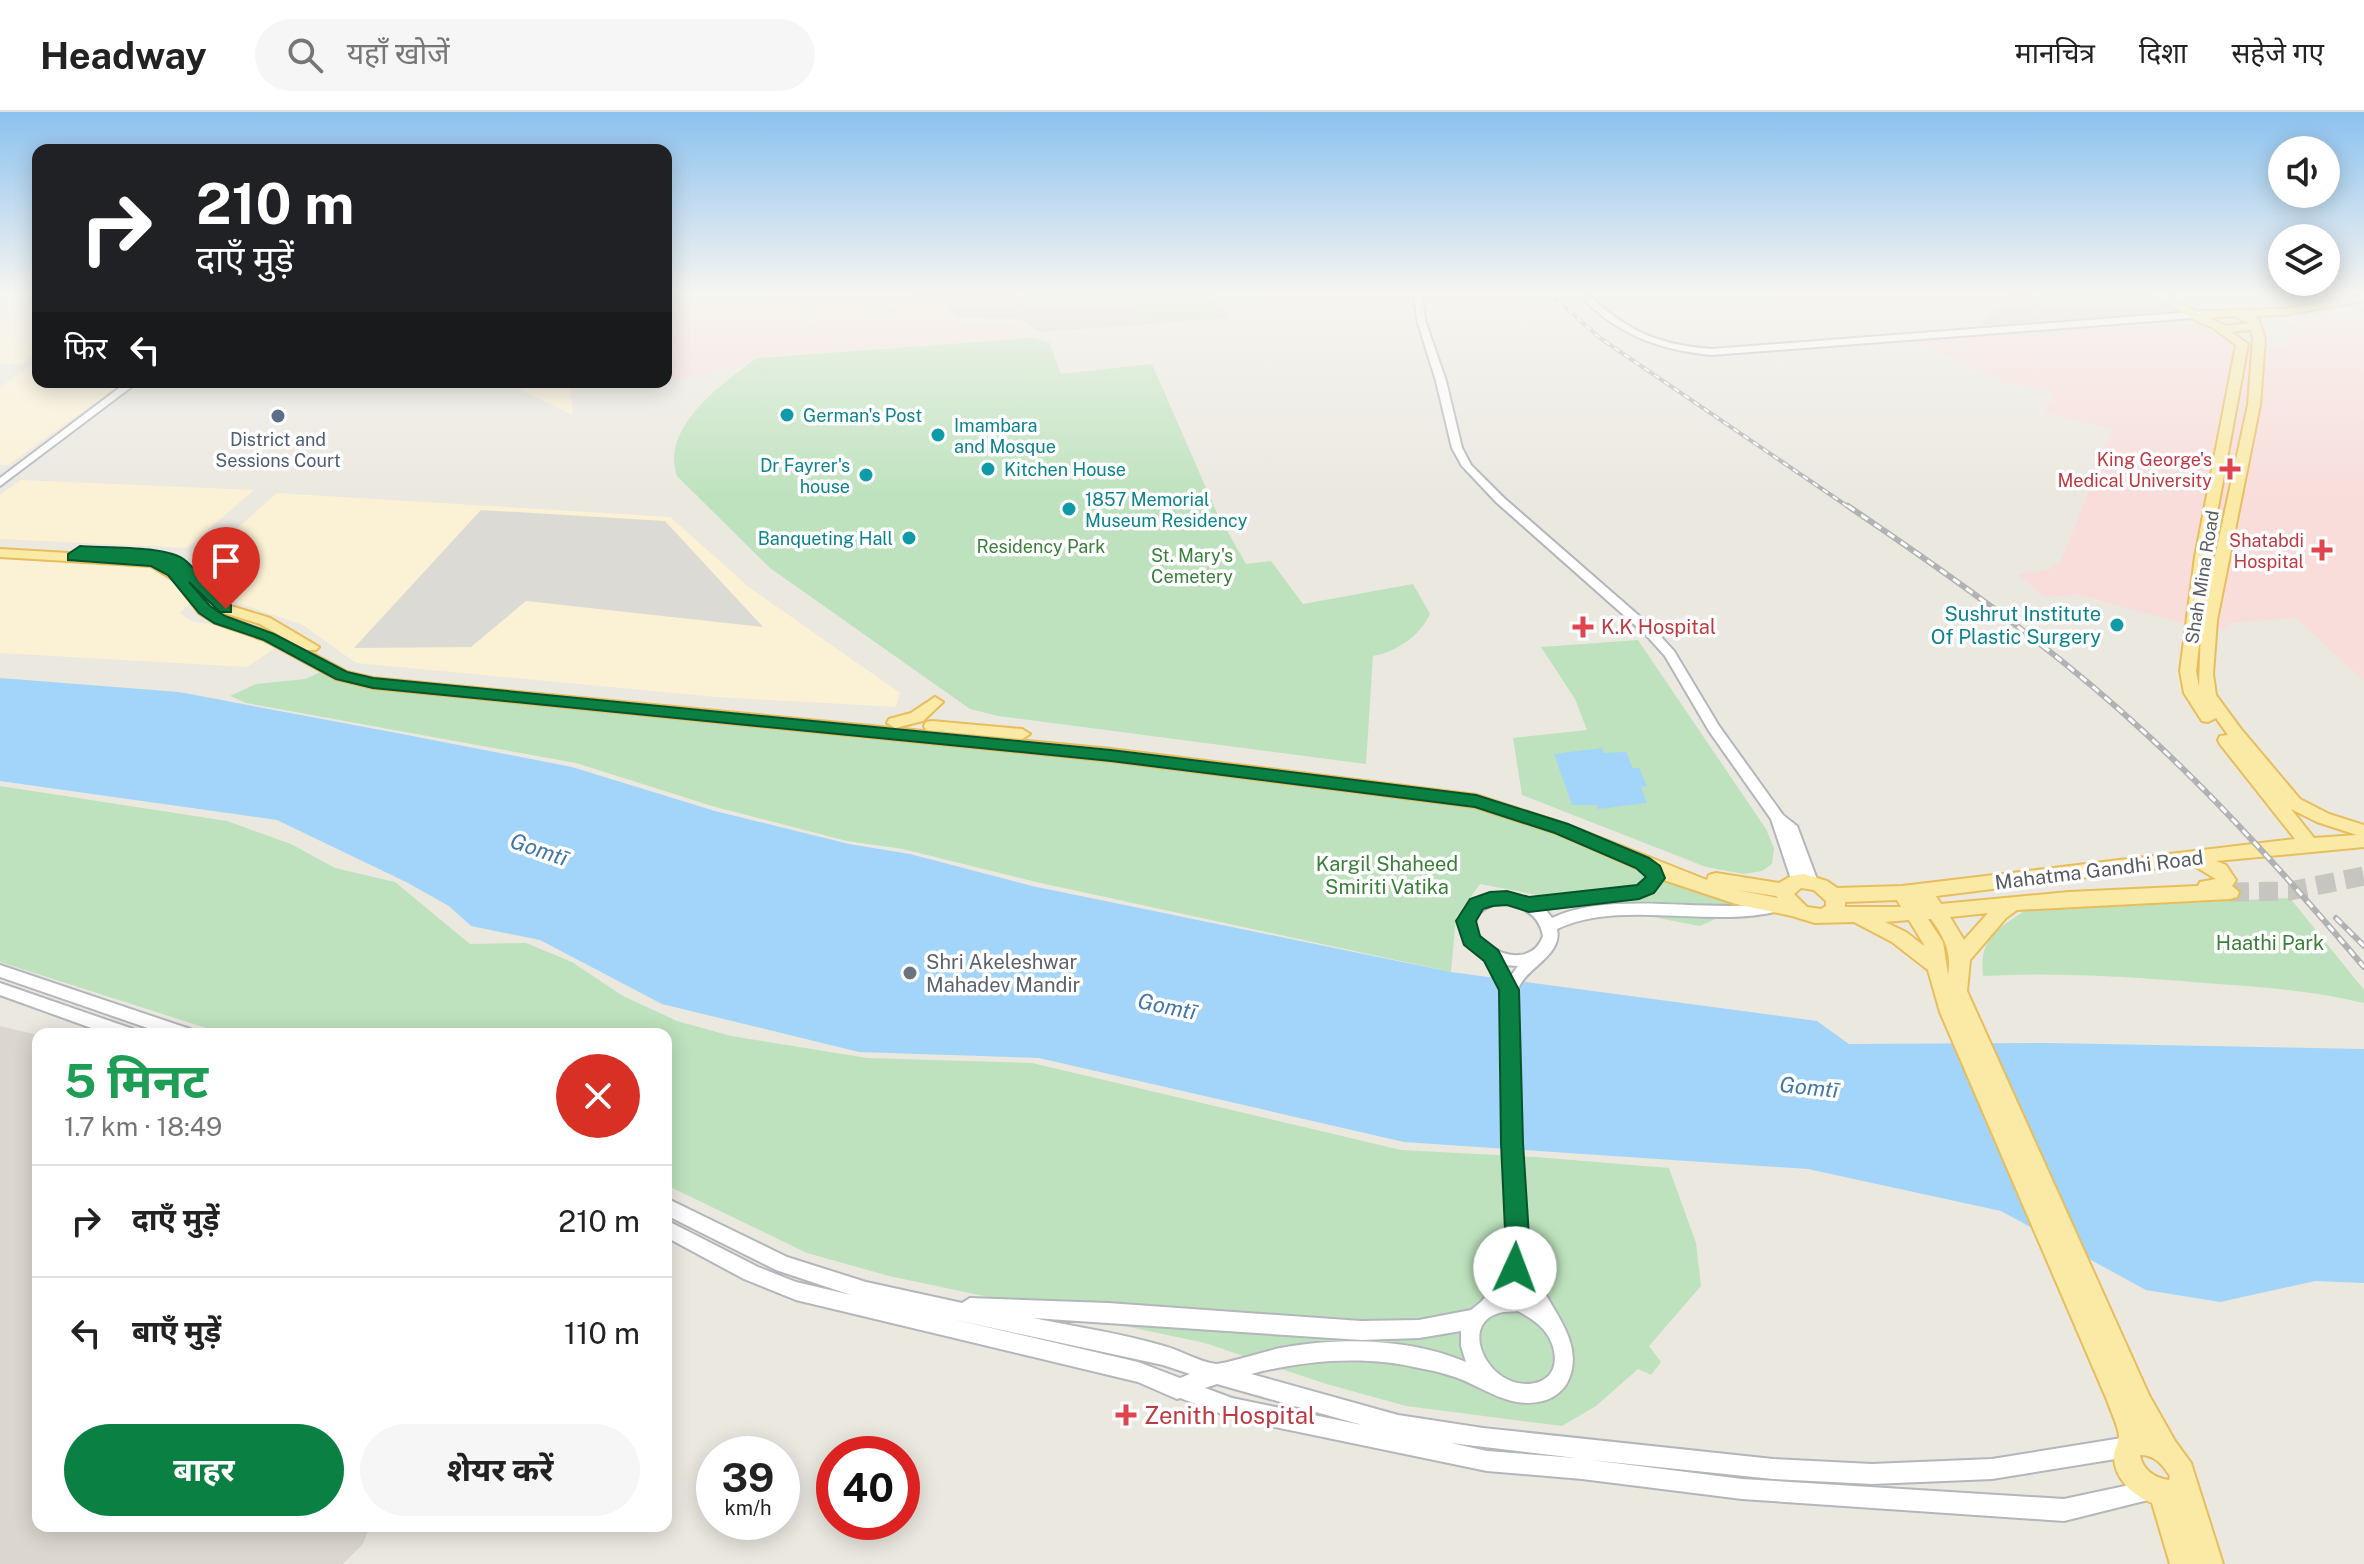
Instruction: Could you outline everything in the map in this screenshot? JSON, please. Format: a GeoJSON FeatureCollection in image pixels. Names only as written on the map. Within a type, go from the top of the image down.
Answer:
{"type":"FeatureCollection","features":[{"type":"Feature","properties":{"kind":"main road","name":"Shah Mina Road"},"geometry":{"type":"LineString","coordinates":[[2239,362],[2202,557],[2188,671],[2192,693],[2310,845]]}},
{"type":"Feature","properties":{"kind":"main road","name":"Shah Mina Road"},"geometry":{"type":"LineString","coordinates":[[2257,362],[2246,442],[2209,620],[2205,674],[2210,699],[2294,803],[2323,818],[2364,831]]}},
{"type":"Feature","properties":{"kind":"main road"},"geometry":{"type":"LineString","coordinates":[[2236,379],[2255,383]]}},
{"type":"Feature","properties":{"kind":"main road"},"geometry":{"type":"LineString","coordinates":[[2226,437],[2246,442]]}},
{"type":"Feature","properties":{"kind":"main road"},"geometry":{"type":"LineString","coordinates":[[2220,472],[2239,476]]}},
{"type":"Feature","properties":{"kind":"main road"},"geometry":{"type":"LineString","coordinates":[[2208,531],[2227,536]]}},
{"type":"Feature","properties":{"kind":"main road"},"geometry":{"type":"LineString","coordinates":[[0,546],[154,562],[174,572],[204,610],[220,620],[269,637],[342,676],[373,683],[1111,755],[1476,801],[1562,829],[1736,897],[1793,894]]}},
{"type":"Feature","properties":{"kind":"main road"},"geometry":{"type":"LineString","coordinates":[[0,553],[164,556],[178,561],[226,609],[276,626],[335,662],[355,669],[1002,732],[1470,791],[1507,800],[1722,882],[1832,904]]}},
{"type":"Feature","properties":{"kind":"main road"},"geometry":{"type":"LineString","coordinates":[[895,723],[917,717],[935,702]]}},
{"type":"Feature","properties":{"kind":"main road"},"geometry":{"type":"LineString","coordinates":[[2277,847],[2285,839],[2282,811]]}},
{"type":"Feature","properties":{"kind":"main road","name":"Mahatma Gandhi Road"},"geometry":{"type":"LineString","coordinates":[[1832,904],[2277,847],[2364,841]]}},
{"type":"Feature","properties":{"kind":"main road"},"geometry":{"type":"LineString","coordinates":[[2174,894],[2180,889],[2225,883],[2227,880],[2219,870],[2196,859]]}},
{"type":"Feature","properties":{"kind":"main road"},"geometry":{"type":"LineString","coordinates":[[1923,891],[1961,957]]}},
{"type":"Feature","properties":{"kind":"main road","name":"Mahatma Gandhi Road"},"geometry":{"type":"LineString","coordinates":[[1832,904],[1852,915],[1915,915],[2012,903],[2230,892]]}},
{"type":"Feature","properties":{"kind":"main road"},"geometry":{"type":"LineString","coordinates":[[1902,893],[1933,942],[1944,973]]}},
{"type":"Feature","properties":{"kind":"main road"},"geometry":{"type":"LineString","coordinates":[[1793,894],[1814,917],[1832,904]]}},
{"type":"Feature","properties":{"kind":"main road"},"geometry":{"type":"LineString","coordinates":[[1944,973],[2012,903]]}},
{"type":"Feature","properties":{"kind":"main road"},"geometry":{"type":"LineString","coordinates":[[1852,915],[1899,937],[1944,973],[1957,991],[1958,1013],[2129,1402],[2179,1465],[2167,1488],[2184,1564]]}},
{"type":"Feature","properties":{"kind":"main road"},"geometry":{"type":"LineString","coordinates":[[2129,1402],[2131,1445],[2126,1458],[2132,1472],[2167,1488],[2209,1564]]}},
{"type":"Feature","properties":{"kind":"main road"},"geometry":{"type":"LineString","coordinates":[[2131,1445],[2149,1442],[2166,1451]]}},
{"type":"Feature","properties":{"kind":"street"},"geometry":{"type":"LineString","coordinates":[[1435,362],[1457,448],[1467,466],[1500,500],[1649,631],[1670,654],[1714,728],[1778,818],[1793,894],[1752,911],[1594,913],[1559,919],[1549,926]]}},
{"type":"Feature","properties":{"kind":"street"},"geometry":{"type":"LineString","coordinates":[[0,483],[125,388]]}},
{"type":"Feature","properties":{"kind":"street"},"geometry":{"type":"LineString","coordinates":[[1514,984],[1468,934],[1466,921],[1471,909],[1483,901],[1499,898],[1529,905],[1639,892],[1656,878],[1643,863]]}},
{"type":"Feature","properties":{"kind":"street"},"geometry":{"type":"LineString","coordinates":[[1494,1384],[1472,1357],[1469,1337],[1482,1312],[1510,1282],[1518,1246],[1514,984],[1549,943],[1549,926],[1544,917],[1529,905]]}},
{"type":"Feature","properties":{"kind":"street"},"geometry":{"type":"LineString","coordinates":[[1491,956],[1518,961],[1534,957]]}},
{"type":"Feature","properties":{"kind":"street"},"geometry":{"type":"LineString","coordinates":[[0,971],[166,1028]]}},
{"type":"Feature","properties":{"kind":"street"},"geometry":{"type":"LineString","coordinates":[[0,989],[110,1028]]}},
{"type":"Feature","properties":{"kind":"street"},"geometry":{"type":"LineString","coordinates":[[672,1209],[783,1264],[866,1291],[1163,1355],[1214,1373],[1398,1425],[1483,1438],[1773,1469],[1872,1474],[1992,1469],[2131,1445]]}},
{"type":"Feature","properties":{"kind":"street"},"geometry":{"type":"LineString","coordinates":[[672,1231],[751,1273],[796,1291],[1138,1372],[1232,1408],[1487,1461],[1582,1469],[1742,1489],[2064,1510],[2167,1488]]}},
{"type":"Feature","properties":{"kind":"street"},"geometry":{"type":"LineString","coordinates":[[1177,1389],[1214,1373],[1312,1352],[1384,1352],[1469,1371],[1494,1384],[1526,1394],[1546,1389],[1560,1376],[1565,1357],[1561,1336],[1530,1286],[1518,1246]]}},
{"type":"Feature","properties":{"kind":"street"},"geometry":{"type":"LineString","coordinates":[[938,1306],[1066,1308],[1375,1330],[1430,1329],[1519,1302],[1548,1318]]}},
{"type":"Feature","properties":{"kind":"shaded area"},"geometry":{"type":"Polygon","coordinates":[[[0,362],[24,362],[21,364],[0,362]]]}},
{"type":"Feature","properties":{"kind":"shaded area"},"geometry":{"type":"Polygon","coordinates":[[[672,362],[747,362],[672,381],[672,362]]]}},
{"type":"Feature","properties":{"kind":"shaded area","name":"King George's Medical University"},"geometry":{"type":"Polygon","coordinates":[[[1960,362],[2364,362],[2364,681],[2296,618],[2228,623],[2227,630],[2180,623],[2080,595],[2044,597],[2017,574],[2047,570],[2060,563],[2113,430],[2044,412],[2055,393],[1998,380],[1960,362]]]}},
{"type":"Feature","properties":{"kind":"shaded area"},"geometry":{"type":"Polygon","coordinates":[[[32,365],[32,388],[116,388],[8,465],[0,465],[0,387],[32,365]]]}},
{"type":"Feature","properties":{"kind":"shaded area"},"geometry":{"type":"Polygon","coordinates":[[[517,388],[571,388],[573,415],[517,388]]]}},
{"type":"Feature","properties":{"kind":"shaded area"},"geometry":{"type":"Polygon","coordinates":[[[21,480],[254,490],[187,548],[0,539],[0,495],[21,480]]]}},
{"type":"Feature","properties":{"kind":"shaded area"},"geometry":{"type":"Polygon","coordinates":[[[277,493],[670,517],[750,588],[900,693],[896,707],[716,697],[356,663],[303,625],[238,603],[194,567],[277,493]]]}},
{"type":"Feature","properties":{"kind":"shaded area"},"geometry":{"type":"Polygon","coordinates":[[[481,510],[665,521],[763,627],[526,601],[471,647],[354,648],[481,510]]]}},
{"type":"Feature","properties":{"kind":"shaded area"},"geometry":{"type":"Polygon","coordinates":[[[0,559],[137,566],[162,571],[191,603],[180,613],[191,621],[236,629],[275,648],[247,667],[0,653],[0,559]]]}},
{"type":"Feature","properties":{"kind":"shaded area"},"geometry":{"type":"Polygon","coordinates":[[[0,1026],[32,1034],[32,1532],[368,1532],[363,1544],[343,1564],[0,1564],[0,1026]]]}},
{"type":"Feature","properties":{"kind":"green space","name":"Residency Park"},"geometry":{"type":"Polygon","coordinates":[[[752,362],[1056,362],[1061,374],[1152,364],[1217,513],[1246,564],[1271,561],[1303,604],[1413,584],[1430,614],[1406,642],[1373,656],[1366,764],[998,716],[970,709],[770,568],[677,476],[674,458],[686,424],[712,393],[752,362]]]}},
{"type":"Feature","properties":{"kind":"green space"},"geometry":{"type":"Polygon","coordinates":[[[1638,640],[1766,829],[1774,848],[1772,864],[1762,871],[1744,874],[1706,867],[1522,795],[1513,738],[1587,730],[1575,699],[1541,647],[1638,640]]]}},
{"type":"Feature","properties":{"kind":"green space","name":"Kargil Shaheed Smiriti Vatika"},"geometry":{"type":"Polygon","coordinates":[[[321,672],[342,680],[517,703],[1051,754],[1478,806],[1551,830],[1740,908],[1700,926],[1480,884],[1456,917],[1451,972],[1036,882],[903,849],[847,841],[712,806],[576,763],[246,703],[230,696],[256,684],[305,679],[321,672]]]}},
{"type":"Feature","properties":{"kind":"green space"},"geometry":{"type":"Polygon","coordinates":[[[0,786],[227,821],[291,844],[335,868],[395,882],[470,944],[526,943],[572,962],[623,996],[677,1021],[731,1036],[867,1058],[1032,1063],[1401,1150],[1669,1168],[1696,1243],[1701,1286],[1649,1346],[1661,1362],[1651,1375],[1638,1369],[1596,1406],[1562,1426],[1406,1406],[1323,1383],[1205,1343],[889,1276],[807,1253],[672,1188],[672,1028],[206,1028],[0,962],[0,786]]]}},
{"type":"Feature","properties":{"kind":"green space","name":"Haathi Park"},"geometry":{"type":"Polygon","coordinates":[[[2290,898],[2364,990],[2364,1003],[2285,990],[2150,979],[2067,975],[1983,976],[1982,963],[1987,944],[1998,930],[2024,911],[2290,898]]]}},
{"type":"Feature","properties":{"kind":"water","name":"Gomtī"},"geometry":{"type":"Polygon","coordinates":[[[0,678],[179,692],[572,767],[715,811],[849,844],[910,854],[1032,886],[1451,972],[1817,1021],[1849,1044],[2050,1043],[2364,1049],[2364,1283],[2315,1281],[2220,1302],[2146,1290],[2001,1211],[1808,1169],[1404,1142],[1039,1058],[859,1052],[662,1004],[540,940],[471,926],[449,906],[406,882],[277,820],[0,781],[0,678]]]}},
{"type":"Feature","properties":{"kind":"water"},"geometry":{"type":"Polygon","coordinates":[[[1602,748],[1604,753],[1626,752],[1633,768],[1639,768],[1647,786],[1641,787],[1647,803],[1598,809],[1597,805],[1572,805],[1554,754],[1602,748]]]}},
{"type":"Feature","properties":{"kind":"tunnel"},"geometry":{"type":"LineString","coordinates":[[2230,892],[2290,891],[2364,876]]}},
{"type":"Feature","properties":{"kind":"railway"},"geometry":{"type":"LineString","coordinates":[[1635,362],[1850,508]]}},
{"type":"Feature","properties":{"kind":"railway"},"geometry":{"type":"LineString","coordinates":[[1848,506],[2000,613],[2108,700],[2230,816],[2364,967]]}},
{"type":"Feature","properties":{"kind":"railway"},"geometry":{"type":"LineString","coordinates":[[2336,918],[2364,946]]}},
{"type":"Feature","properties":{"kind":"place","name":"German's Post"},"geometry":{"type":"Point","coordinates":[787,415]}},
{"type":"Feature","properties":{"kind":"place","name":"District and Sessions Court"},"geometry":{"type":"Point","coordinates":[278,416]}},
{"type":"Feature","properties":{"kind":"place","name":"Imambara and Mosque"},"geometry":{"type":"Point","coordinates":[938,435]}},
{"type":"Feature","properties":{"kind":"place","name":"Kitchen House"},"geometry":{"type":"Point","coordinates":[988,469]}},
{"type":"Feature","properties":{"kind":"place","name":"King George's Medical University"},"geometry":{"type":"Point","coordinates":[2230,469]}},
{"type":"Feature","properties":{"kind":"place","name":"Dr Fayrer's house"},"geometry":{"type":"Point","coordinates":[866,475]}},
{"type":"Feature","properties":{"kind":"place","name":"1857 Memorial Museum Residency"},"geometry":{"type":"Point","coordinates":[1069,509]}},
{"type":"Feature","properties":{"kind":"place","name":"Banqueting Hall"},"geometry":{"type":"Point","coordinates":[909,538]}},
{"type":"Feature","properties":{"kind":"place","name":"Shatabdi Hospital"},"geometry":{"type":"Point","coordinates":[2322,550]}},
{"type":"Feature","properties":{"kind":"place","name":"Sushrut Institute Of Plastic Surgery"},"geometry":{"type":"Point","coordinates":[2117,625]}},
{"type":"Feature","properties":{"kind":"place","name":"K.K Hospital"},"geometry":{"type":"Point","coordinates":[1583,627]}},
{"type":"Feature","properties":{"kind":"place","name":"Shri Akeleshwar Mahadev Mandir"},"geometry":{"type":"Point","coordinates":[910,973]}},
{"type":"Feature","properties":{"kind":"place","name":"Zenith Hospital"},"geometry":{"type":"Point","coordinates":[1126,1415]}},
{"type":"Feature","properties":{"kind":"route"},"geometry":{"type":"LineString","coordinates":[[226,609],[178,561],[164,556],[80,550],[73,557],[154,562],[166,567],[179,577],[204,610],[220,620],[269,637],[342,676],[373,683],[1111,755],[1476,801],[1562,829],[1643,863],[1656,878],[1639,892],[1529,905],[1516,899],[1490,899],[1477,904],[1468,914],[1466,927],[1471,940],[1491,956],[1509,990],[1518,1252],[1515,1268]]}},
{"type":"Feature","properties":{"kind":"park label","name":"St. Mary's Cemetery"},"geometry":{"type":"Point","coordinates":[1192,565]}}]}
